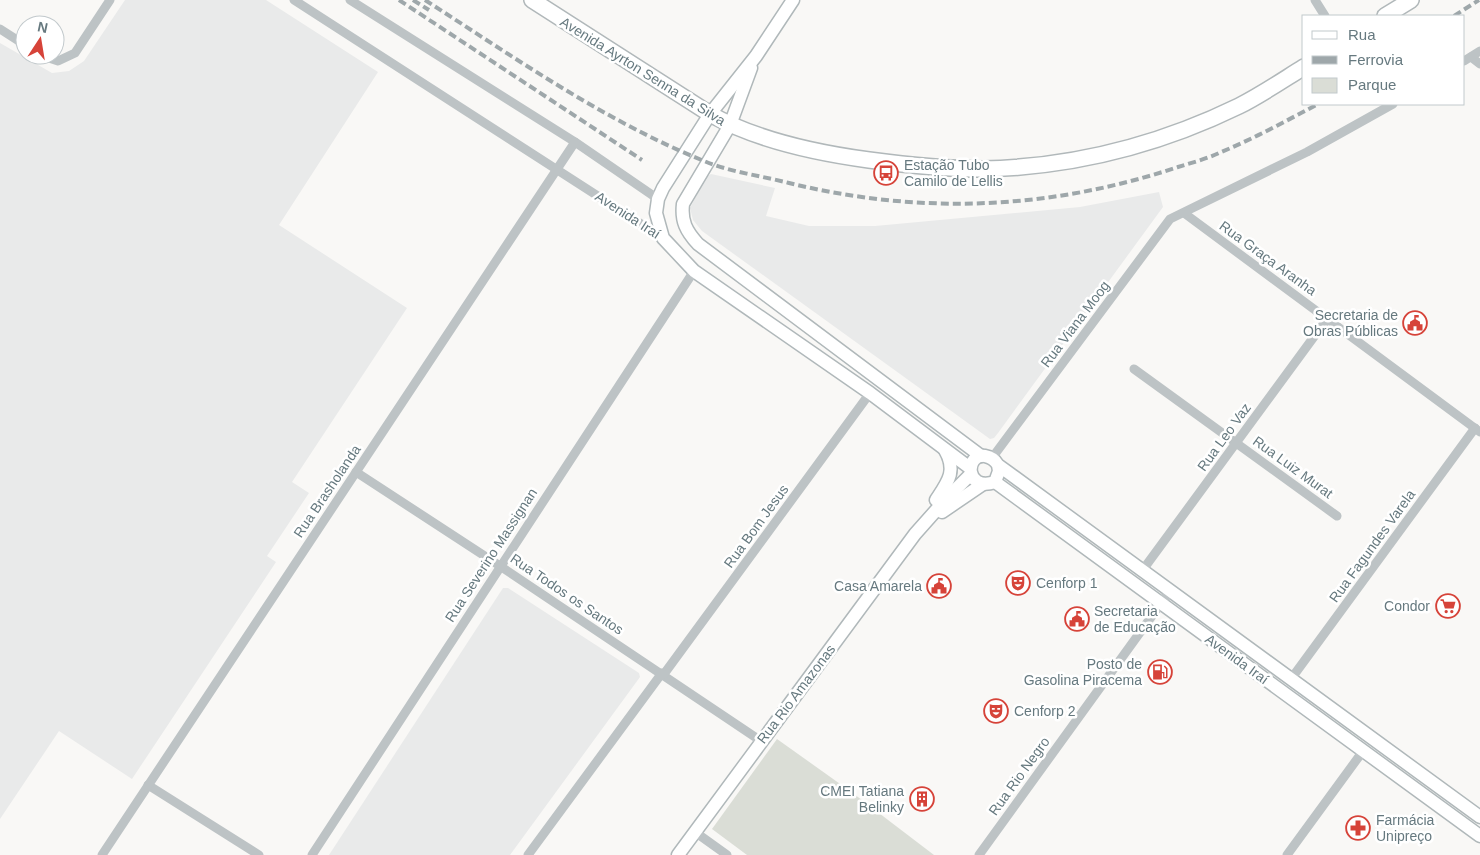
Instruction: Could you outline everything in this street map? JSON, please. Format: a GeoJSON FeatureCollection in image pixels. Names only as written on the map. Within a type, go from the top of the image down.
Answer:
{"type":"FeatureCollection","features":[{"type":"Feature","properties":{"kind":"main road","name":"Avenida Ayrton Senna da Silva"},"geometry":{"type":"LineString","coordinates":[[532,0],[730,125],[811,150],[934,168],[984,169],[1061,162],[1110,153],[1183,131],[1240,105],[1302,68]]}},
{"type":"Feature","properties":{"kind":"main road"},"geometry":{"type":"LineString","coordinates":[[663,238],[656,213],[658,199],[663,188],[710,114],[756,56],[794,0]]}},
{"type":"Feature","properties":{"kind":"main road"},"geometry":{"type":"LineString","coordinates":[[1387,15],[1411,0]]}},
{"type":"Feature","properties":{"kind":"main road"},"geometry":{"type":"LineString","coordinates":[[730,125],[756,56]]}},
{"type":"Feature","properties":{"kind":"main road","name":"Avenida Iraí"},"geometry":{"type":"LineString","coordinates":[[730,125],[683,204],[684,226],[698,244],[990,460],[1480,817]]}},
{"type":"Feature","properties":{"kind":"main road","name":"Avenida Iraí"},"geometry":{"type":"LineString","coordinates":[[663,238],[694,271],[870,393],[943,448],[970,471]]}},
{"type":"Feature","properties":{"kind":"main road"},"geometry":{"type":"LineString","coordinates":[[915,534],[947,484],[951,471],[949,458],[943,448]]}},
{"type":"Feature","properties":{"kind":"main road"},"geometry":{"type":"LineString","coordinates":[[976,458],[990,460],[1000,471],[989,483],[973,479],[970,471],[976,458]]}},
{"type":"Feature","properties":{"kind":"main road","name":"Rua Rio Amazonas"},"geometry":{"type":"LineString","coordinates":[[678,855],[915,534],[970,471]]}},
{"type":"Feature","properties":{"kind":"main road","name":"Avenida Iraí"},"geometry":{"type":"LineString","coordinates":[[989,483],[1160,603],[1480,836]]}},
{"type":"Feature","properties":{"kind":"main road","name":"Rua Rio Amazonas"},"geometry":{"type":"LineString","coordinates":[[915,534],[954,503],[989,483]]}},
{"type":"Feature","properties":{"kind":"main road"},"geometry":{"type":"LineString","coordinates":[[1388,768],[1396,756]]}},
{"type":"Feature","properties":{"kind":"street"},"geometry":{"type":"LineString","coordinates":[[65,58],[75,53],[110,0]]}},
{"type":"Feature","properties":{"kind":"street","name":"Avenida Iraí"},"geometry":{"type":"LineString","coordinates":[[294,0],[663,238]]}},
{"type":"Feature","properties":{"kind":"street"},"geometry":{"type":"LineString","coordinates":[[350,0],[575,142],[658,199]]}},
{"type":"Feature","properties":{"kind":"street"},"geometry":{"type":"LineString","coordinates":[[1315,0],[1324,15]]}},
{"type":"Feature","properties":{"kind":"street"},"geometry":{"type":"LineString","coordinates":[[0,30],[15,39]]}},
{"type":"Feature","properties":{"kind":"street"},"geometry":{"type":"LineString","coordinates":[[1467,59],[1480,51]]}},
{"type":"Feature","properties":{"kind":"street"},"geometry":{"type":"LineString","coordinates":[[1467,59],[1480,64]]}},
{"type":"Feature","properties":{"kind":"street","name":"Rua Viana Moog"},"geometry":{"type":"LineString","coordinates":[[990,460],[1170,219],[1307,152],[1391,105]]}},
{"type":"Feature","properties":{"kind":"street","name":"Rua Brasholanda"},"geometry":{"type":"LineString","coordinates":[[102,855],[575,142]]}},
{"type":"Feature","properties":{"kind":"street","name":"Rua Graça Aranha"},"geometry":{"type":"LineString","coordinates":[[1184,213],[1478,430]]}},
{"type":"Feature","properties":{"kind":"street","name":"Rua Severino Massignan"},"geometry":{"type":"LineString","coordinates":[[312,855],[694,271]]}},
{"type":"Feature","properties":{"kind":"street","name":"Rua Leo Vaz"},"geometry":{"type":"LineString","coordinates":[[1142,571],[1327,319]]}},
{"type":"Feature","properties":{"kind":"street","name":"Rua Luiz Murat"},"geometry":{"type":"LineString","coordinates":[[1134,369],[1337,516]]}},
{"type":"Feature","properties":{"kind":"street","name":"Rua Bom Jesus"},"geometry":{"type":"LineString","coordinates":[[528,855],[870,393]]}},
{"type":"Feature","properties":{"kind":"street","name":"Rua Fagundes Varela"},"geometry":{"type":"LineString","coordinates":[[1291,679],[1478,430]]}},
{"type":"Feature","properties":{"kind":"street","name":"Rua Todos os Santos"},"geometry":{"type":"LineString","coordinates":[[356,472],[663,674],[761,741]]}},
{"type":"Feature","properties":{"kind":"street","name":"Rua Rio Negro"},"geometry":{"type":"LineString","coordinates":[[979,855],[1170,591]]}},
{"type":"Feature","properties":{"kind":"street"},"geometry":{"type":"LineString","coordinates":[[1287,855],[1363,751]]}},
{"type":"Feature","properties":{"kind":"street"},"geometry":{"type":"LineString","coordinates":[[148,785],[259,855]]}},
{"type":"Feature","properties":{"kind":"street"},"geometry":{"type":"LineString","coordinates":[[695,832],[727,855]]}},
{"type":"Feature","properties":{"kind":"shaded area"},"geometry":{"type":"Polygon","coordinates":[[[125,0],[266,0],[378,72],[279,225],[407,308],[292,482],[309,493],[267,556],[276,562],[132,779],[59,731],[0,819],[0,43],[15,52],[15,65],[38,65],[52,73],[69,71],[84,61],[125,0]]]}},
{"type":"Feature","properties":{"kind":"shaded area"},"geometry":{"type":"Polygon","coordinates":[[[711,174],[775,188],[766,216],[809,226],[875,226],[1080,207],[1159,192],[1163,207],[998,433],[994,438],[990,439],[702,231],[693,220],[690,208],[706,177],[711,174]]]}},
{"type":"Feature","properties":{"kind":"shaded area"},"geometry":{"type":"Polygon","coordinates":[[[503,588],[508,588],[639,673],[640,677],[510,855],[329,855],[503,588]]]}},
{"type":"Feature","properties":{"kind":"green space"},"geometry":{"type":"Polygon","coordinates":[[[777,739],[850,791],[934,855],[747,855],[712,829],[777,739]]]}},
{"type":"Feature","properties":{"kind":"railway"},"geometry":{"type":"LineString","coordinates":[[399,0],[642,160]]}},
{"type":"Feature","properties":{"kind":"railway"},"geometry":{"type":"LineString","coordinates":[[413,0],[429,10]]}},
{"type":"Feature","properties":{"kind":"railway"},"geometry":{"type":"LineString","coordinates":[[425,0],[596,108],[667,145],[714,165],[735,171],[838,193],[887,200],[984,203],[1033,199],[1081,192],[1130,181],[1209,157],[1257,136],[1316,105]]}},
{"type":"Feature","properties":{"kind":"railway"},"geometry":{"type":"LineString","coordinates":[[1456,15],[1479,0]]}},
{"type":"Feature","properties":{"kind":"place","name":"Estação Tubo Camilo de Lellis"},"geometry":{"type":"Point","coordinates":[886,173]}},
{"type":"Feature","properties":{"kind":"place","name":"Secretaria de Obras Públicas"},"geometry":{"type":"Point","coordinates":[1415,323]}},
{"type":"Feature","properties":{"kind":"place","name":"Cenforp 1"},"geometry":{"type":"Point","coordinates":[1018,583]}},
{"type":"Feature","properties":{"kind":"place","name":"Casa Amarela"},"geometry":{"type":"Point","coordinates":[939,586]}},
{"type":"Feature","properties":{"kind":"place","name":"Condor"},"geometry":{"type":"Point","coordinates":[1448,606]}},
{"type":"Feature","properties":{"kind":"place","name":"Secretaria de Educação"},"geometry":{"type":"Point","coordinates":[1077,619]}},
{"type":"Feature","properties":{"kind":"place","name":"Posto de Gasolina Piracema"},"geometry":{"type":"Point","coordinates":[1160,672]}},
{"type":"Feature","properties":{"kind":"place","name":"Cenforp 2"},"geometry":{"type":"Point","coordinates":[996,711]}},
{"type":"Feature","properties":{"kind":"place","name":"CMEI Tatiana Belinky"},"geometry":{"type":"Point","coordinates":[922,799]}},
{"type":"Feature","properties":{"kind":"place","name":"Farmácia Unipreço"},"geometry":{"type":"Point","coordinates":[1358,828]}}]}
